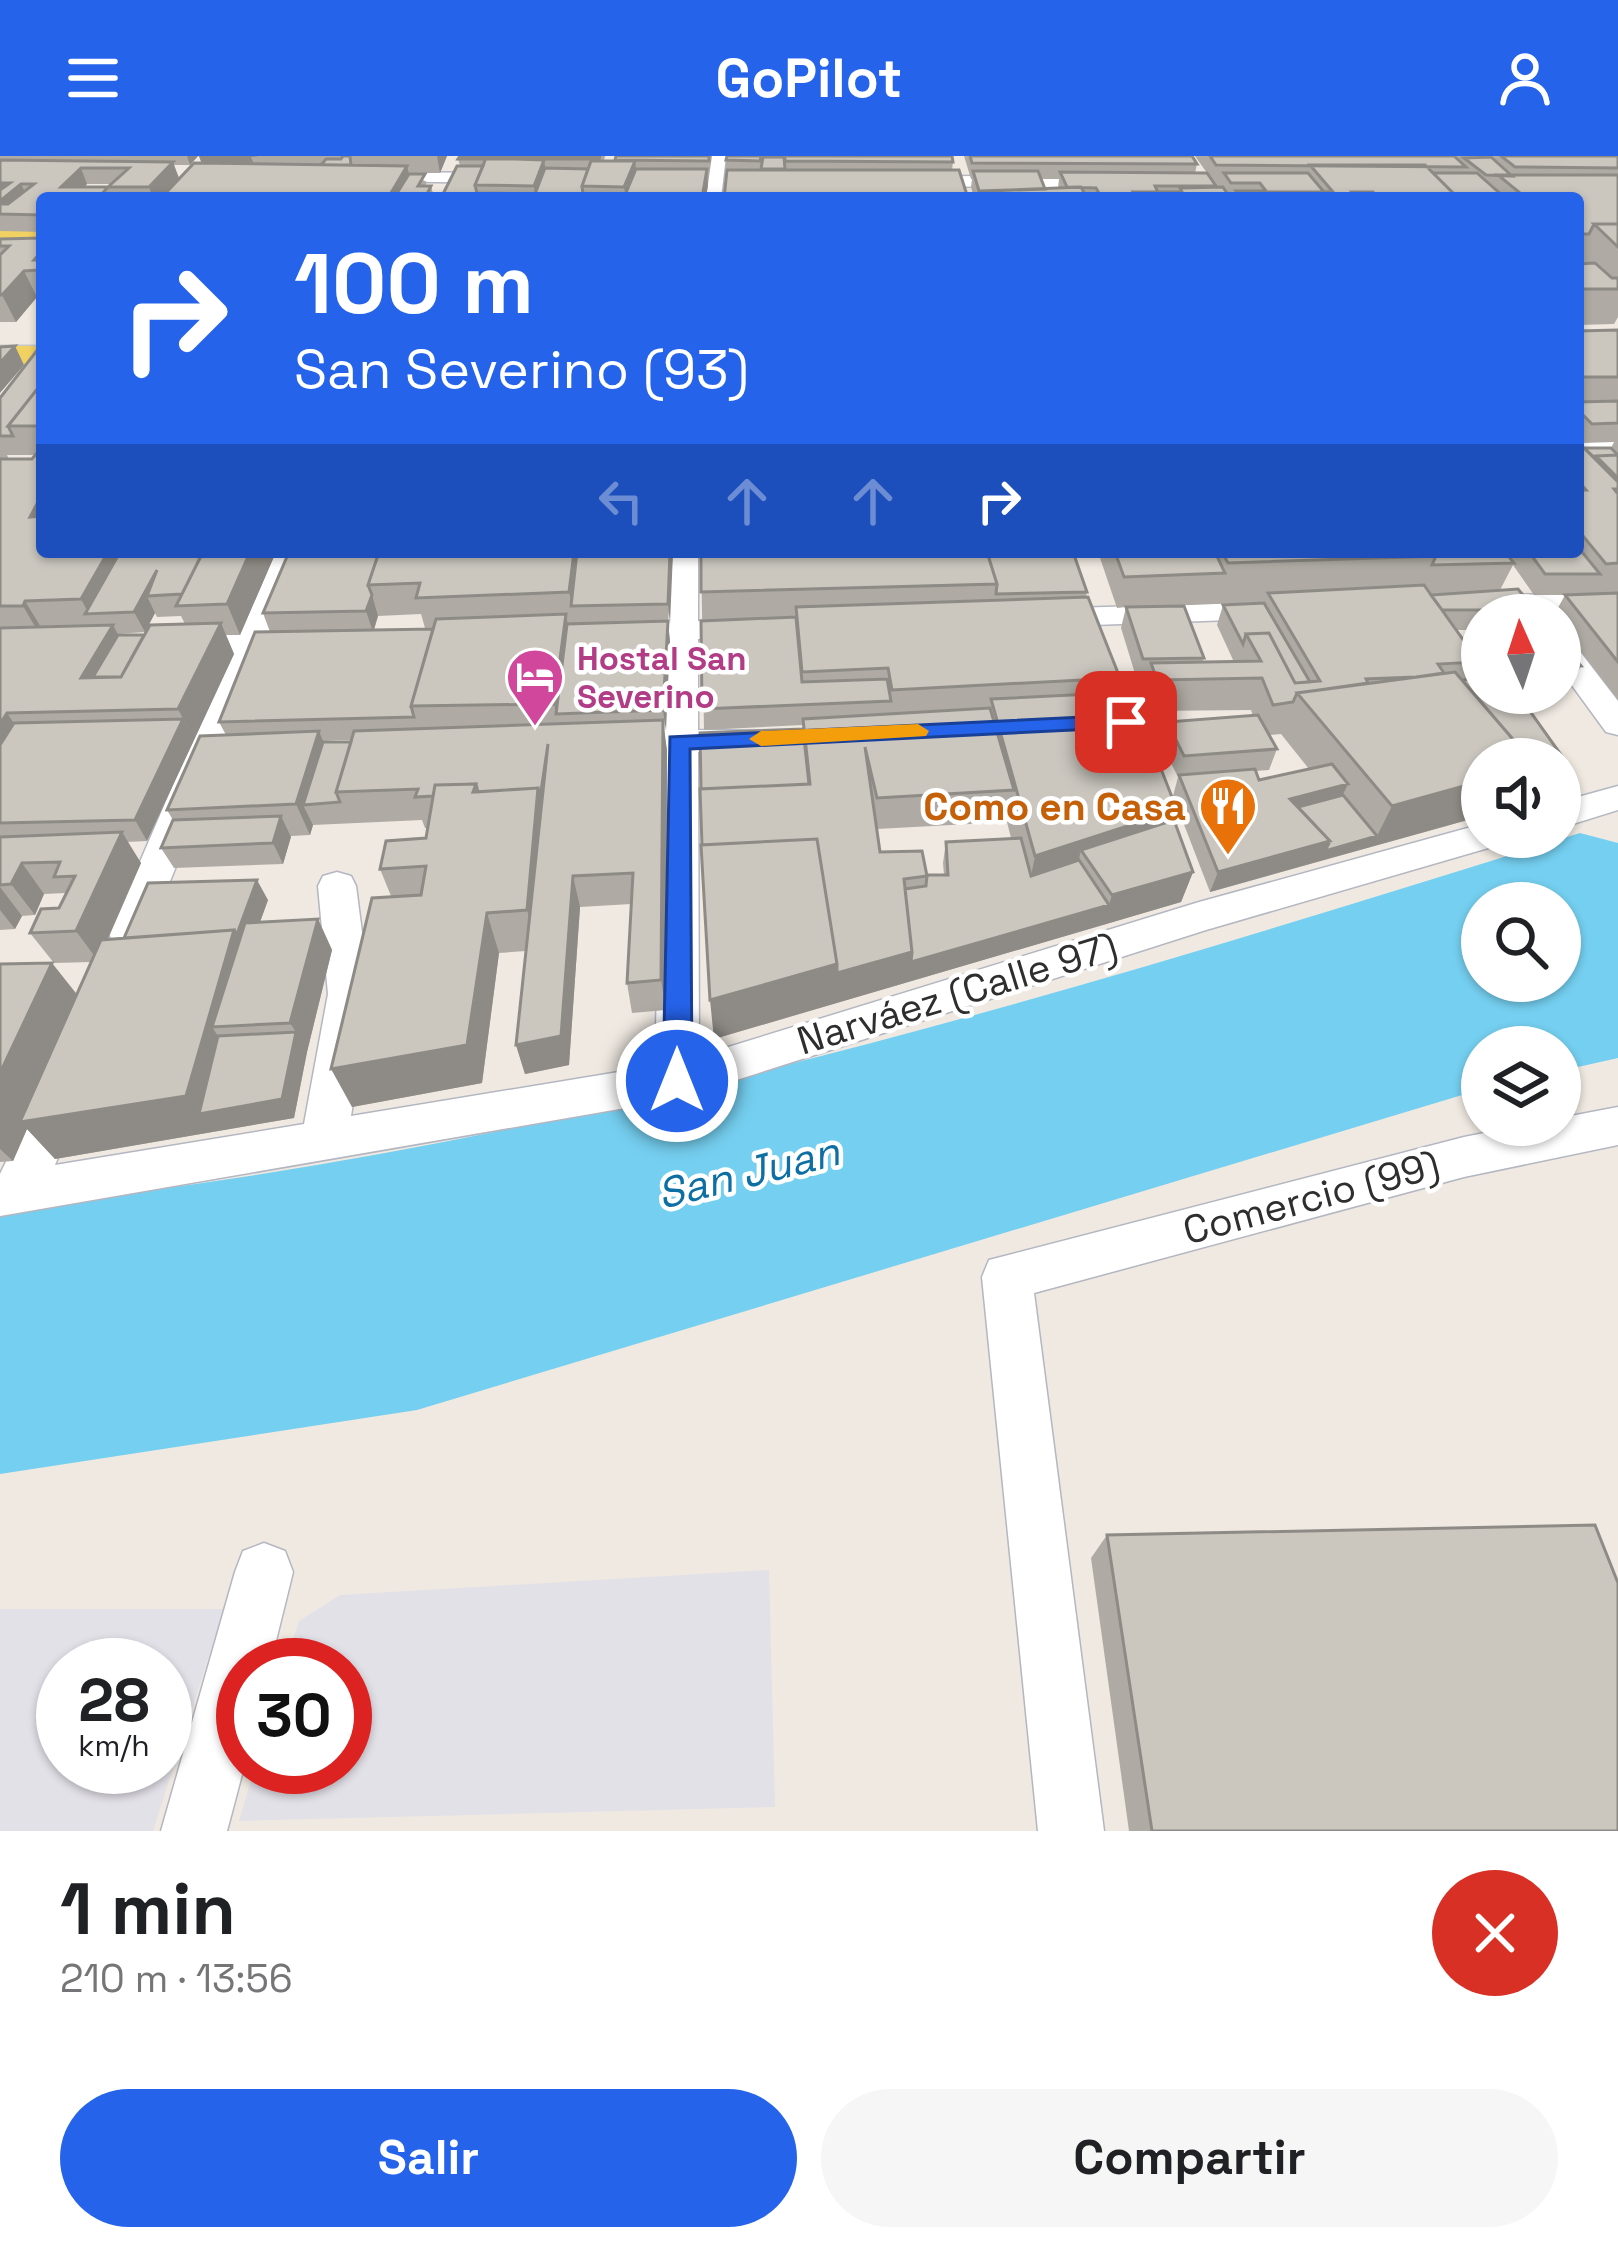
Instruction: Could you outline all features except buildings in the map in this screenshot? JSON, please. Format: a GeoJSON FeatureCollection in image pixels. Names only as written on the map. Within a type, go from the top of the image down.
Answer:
{"type":"FeatureCollection","features":[{"type":"Feature","properties":{"kind":"main road"},"geometry":{"type":"LineString","coordinates":[[0,234],[36,235]]}},
{"type":"Feature","properties":{"kind":"main road"},"geometry":{"type":"LineString","coordinates":[[0,356],[36,365]]}},
{"type":"Feature","properties":{"kind":"street"},"geometry":{"type":"LineString","coordinates":[[445,192],[459,156]]}},
{"type":"Feature","properties":{"kind":"street"},"geometry":{"type":"LineString","coordinates":[[714,189],[718,156]]}},
{"type":"Feature","properties":{"kind":"street"},"geometry":{"type":"LineString","coordinates":[[953,156],[964,190]]}},
{"type":"Feature","properties":{"kind":"street"},"geometry":{"type":"LineString","coordinates":[[1185,156],[1210,190]]}},
{"type":"Feature","properties":{"kind":"street"},"geometry":{"type":"LineString","coordinates":[[357,177],[539,178]]}},
{"type":"Feature","properties":{"kind":"street"},"geometry":{"type":"LineString","coordinates":[[693,180],[714,189],[737,181]]}},
{"type":"Feature","properties":{"kind":"street"},"geometry":{"type":"LineString","coordinates":[[894,182],[964,190],[1210,190],[1294,184]]}},
{"type":"Feature","properties":{"kind":"street"},"geometry":{"type":"LineString","coordinates":[[1584,448],[1618,448]]}},
{"type":"Feature","properties":{"kind":"street"},"geometry":{"type":"LineString","coordinates":[[118,962],[284,558]]}},
{"type":"Feature","properties":{"kind":"street"},"geometry":{"type":"LineString","coordinates":[[677,1081],[683,558]]}},
{"type":"Feature","properties":{"kind":"street"},"geometry":{"type":"LineString","coordinates":[[1501,569],[1520,594]]}},
{"type":"Feature","properties":{"kind":"street"},"geometry":{"type":"LineString","coordinates":[[1581,604],[1618,601]]}},
{"type":"Feature","properties":{"kind":"street"},"geometry":{"type":"LineString","coordinates":[[1086,606],[1104,659]]}},
{"type":"Feature","properties":{"kind":"street"},"geometry":{"type":"LineString","coordinates":[[999,620],[1086,606],[1297,610]]}},
{"type":"Feature","properties":{"kind":"street"},"geometry":{"type":"LineString","coordinates":[[1435,606],[1461,607]]}},
{"type":"Feature","properties":{"kind":"street"},"geometry":{"type":"LineString","coordinates":[[590,633],[794,627]]}},
{"type":"Feature","properties":{"kind":"street"},"geometry":{"type":"LineString","coordinates":[[136,645],[340,639]]}},
{"type":"Feature","properties":{"kind":"street"},"geometry":{"type":"LineString","coordinates":[[1581,675],[1618,724]]}},
{"type":"Feature","properties":{"kind":"street"},"geometry":{"type":"LineString","coordinates":[[583,746],[796,737]]}},
{"type":"Feature","properties":{"kind":"street"},"geometry":{"type":"LineString","coordinates":[[202,758],[250,757]]}},
{"type":"Feature","properties":{"kind":"street"},"geometry":{"type":"LineString","coordinates":[[1581,808],[1618,798]]}},
{"type":"Feature","properties":{"kind":"street","name":"Narváez (Calle 97)"},"geometry":{"type":"LineString","coordinates":[[10,1195],[677,1081],[1199,917],[1461,843]]}},
{"type":"Feature","properties":{"kind":"street"},"geometry":{"type":"LineString","coordinates":[[116,857],[162,856]]}},
{"type":"Feature","properties":{"kind":"street"},"geometry":{"type":"LineString","coordinates":[[1183,874],[1199,917]]}},
{"type":"Feature","properties":{"kind":"street"},"geometry":{"type":"LineString","coordinates":[[324,1138],[349,994],[338,886]]}},
{"type":"Feature","properties":{"kind":"street"},"geometry":{"type":"LineString","coordinates":[[10,1195],[82,1046]]}},
{"type":"Feature","properties":{"kind":"street","name":"Comercio (99)"},"geometry":{"type":"LineString","coordinates":[[1071,1831],[1007,1277],[1464,1157],[1618,1126]]}},
{"type":"Feature","properties":{"kind":"street"},"geometry":{"type":"LineString","coordinates":[[194,1831],[264,1572]]}},
{"type":"Feature","properties":{"kind":"shaded area"},"geometry":{"type":"Polygon","coordinates":[[[769,1570],[775,1807],[239,1821],[247,1794],[372,1794],[372,1638],[294,1638],[299,1621],[340,1595],[769,1570]]]}},
{"type":"Feature","properties":{"kind":"shaded area"},"geometry":{"type":"Polygon","coordinates":[[[0,1609],[224,1609],[192,1709],[192,1638],[36,1638],[36,1794],[165,1794],[153,1831],[0,1831],[0,1609]]]}},
{"type":"Feature","properties":{"kind":"water","name":"San Juan"},"geometry":{"type":"Polygon","coordinates":[[[1581,833],[1618,843],[1618,1058],[1581,1066],[1581,1026],[1461,1026],[1461,1095],[417,1410],[0,1474],[0,1207],[202,1183],[403,1150],[602,1109],[799,1062],[1192,953],[1499,858],[1581,858],[1581,833]]]}},
{"type":"Feature","properties":{"kind":"slow traffic"},"geometry":{"type":"LineString","coordinates":[[761,739],[918,731]]}},
{"type":"Feature","properties":{"kind":"place","name":"Hostal San Severino"},"geometry":{"type":"Point","coordinates":[535,728]}},
{"type":"Feature","properties":{"kind":"place","name":"Como en Casa"},"geometry":{"type":"Point","coordinates":[1228,857]}},
{"type":"Feature","properties":{"kind":"route"},"geometry":{"type":"LineString","coordinates":[[677,1081],[678,742],[1126,722]]}}]}
